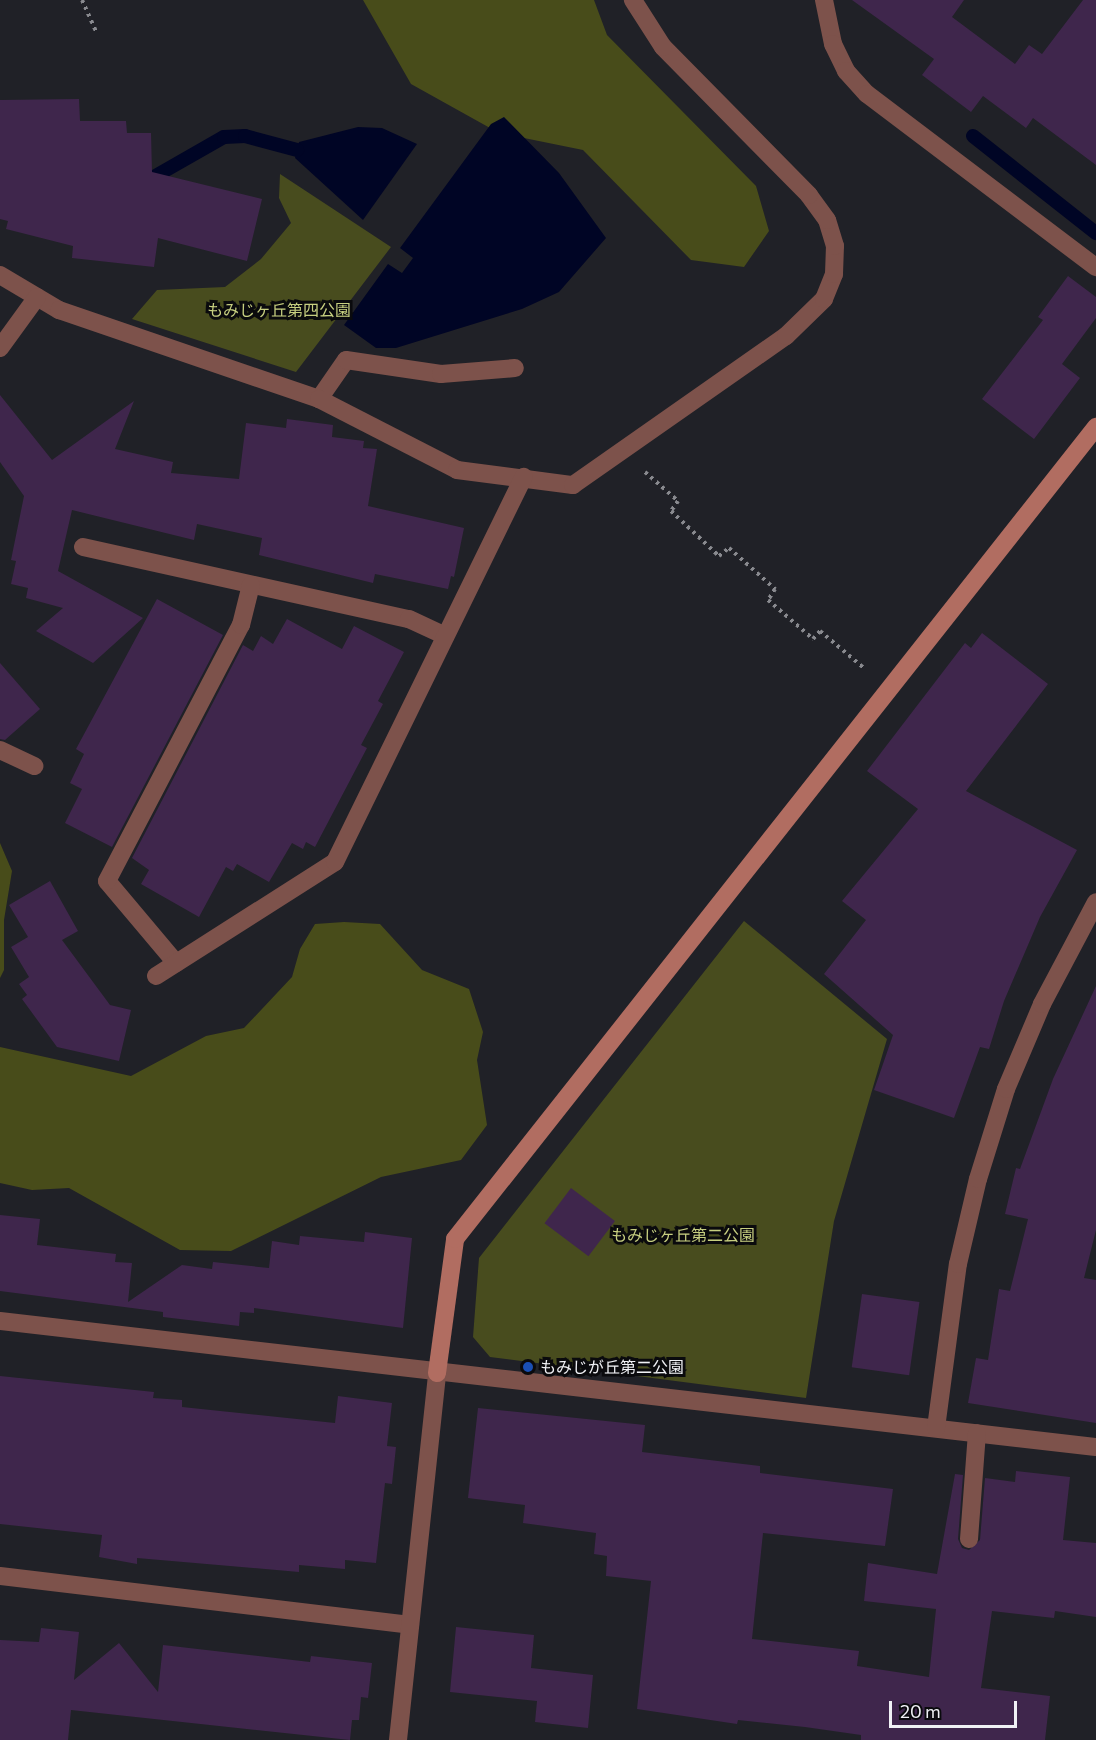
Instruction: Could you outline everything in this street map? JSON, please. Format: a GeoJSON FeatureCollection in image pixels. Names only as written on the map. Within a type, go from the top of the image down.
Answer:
{"type":"FeatureCollection","features":[{"type":"Feature","properties":{"kind":"street"},"geometry":{"type":"LineString","coordinates":[[0,275],[59,310],[319,399],[457,470],[573,485],[786,336],[824,299],[834,274],[835,246],[827,220],[809,195],[663,47],[633,0]]}},
{"type":"Feature","properties":{"kind":"street"},"geometry":{"type":"LineString","coordinates":[[824,0],[833,44],[846,71],[867,94],[1096,267]]}},
{"type":"Feature","properties":{"kind":"street"},"geometry":{"type":"LineString","coordinates":[[0,348],[37,297]]}},
{"type":"Feature","properties":{"kind":"street"},"geometry":{"type":"LineString","coordinates":[[319,399],[346,360],[441,374],[515,368]]}},
{"type":"Feature","properties":{"kind":"street"},"geometry":{"type":"LineString","coordinates":[[398,1740],[437,1373],[455,1239],[1096,427]]}},
{"type":"Feature","properties":{"kind":"street"},"geometry":{"type":"LineString","coordinates":[[156,976],[335,862],[524,477]]}},
{"type":"Feature","properties":{"kind":"street"},"geometry":{"type":"LineString","coordinates":[[83,547],[409,619],[445,636]]}},
{"type":"Feature","properties":{"kind":"street"},"geometry":{"type":"LineString","coordinates":[[176,963],[106,881],[241,625],[251,585]]}},
{"type":"Feature","properties":{"kind":"street"},"geometry":{"type":"LineString","coordinates":[[0,750],[34,766]]}},
{"type":"Feature","properties":{"kind":"street"},"geometry":{"type":"LineString","coordinates":[[936,1428],[958,1264],[978,1179],[1006,1089],[1042,1004],[1096,902]]}},
{"type":"Feature","properties":{"kind":"street"},"geometry":{"type":"LineString","coordinates":[[0,1321],[1096,1447]]}},
{"type":"Feature","properties":{"kind":"street"},"geometry":{"type":"LineString","coordinates":[[969,1539],[977,1433]]}},
{"type":"Feature","properties":{"kind":"street"},"geometry":{"type":"LineString","coordinates":[[0,1576],[410,1625]]}},
{"type":"Feature","properties":{"kind":"path"},"geometry":{"type":"LineString","coordinates":[[82,0],[96,31]]}},
{"type":"Feature","properties":{"kind":"path"},"geometry":{"type":"LineString","coordinates":[[643,470],[678,501],[670,511],[719,556],[729,548],[775,589],[768,600],[813,639],[820,631],[889,689]]}},
{"type":"Feature","properties":{"kind":"green space"},"geometry":{"type":"Polygon","coordinates":[[[363,0],[594,0],[607,35],[756,186],[769,231],[744,267],[691,260],[583,150],[499,133],[411,84],[363,0]]]}},
{"type":"Feature","properties":{"kind":"green space","name":"もみじヶ丘第四公園"},"geometry":{"type":"Polygon","coordinates":[[[280,174],[391,247],[296,372],[132,319],[157,290],[225,287],[261,259],[291,223],[279,198],[280,174]]]}},
{"type":"Feature","properties":{"kind":"green space"},"geometry":{"type":"Polygon","coordinates":[[[0,843],[12,871],[4,920],[4,970],[0,978],[0,843]]]}},
{"type":"Feature","properties":{"kind":"green space","name":"もみじヶ丘第二公園"},"geometry":{"type":"Polygon","coordinates":[[[744,921],[887,1039],[834,1221],[806,1398],[490,1357],[473,1337],[479,1258],[744,921]]]}},
{"type":"Feature","properties":{"kind":"green space"},"geometry":{"type":"Polygon","coordinates":[[[344,922],[380,924],[422,970],[469,989],[483,1032],[477,1060],[487,1125],[461,1160],[381,1177],[231,1251],[180,1250],[69,1188],[32,1190],[0,1183],[0,1047],[131,1076],[206,1036],[244,1028],[292,977],[300,949],[315,924],[344,922]]]}},
{"type":"Feature","properties":{"kind":"water"},"geometry":{"type":"Polygon","coordinates":[[[504,117],[559,173],[606,238],[559,292],[522,309],[396,348],[376,348],[344,325],[388,264],[402,273],[413,258],[400,248],[491,124],[504,117]]]}},
{"type":"Feature","properties":{"kind":"water"},"geometry":{"type":"Polygon","coordinates":[[[358,127],[382,128],[417,144],[363,220],[295,158],[299,142],[358,127]]]}},
{"type":"Feature","properties":{"kind":"building"},"geometry":{"type":"Polygon","coordinates":[[[852,0],[964,0],[952,17],[1015,64],[1029,45],[1042,54],[1083,0],[1096,0],[1096,165],[1033,118],[1026,128],[983,96],[971,112],[922,75],[934,59],[852,0]]]}},
{"type":"Feature","properties":{"kind":"building"},"geometry":{"type":"Polygon","coordinates":[[[79,99],[80,121],[126,121],[127,133],[151,133],[152,172],[262,199],[247,261],[158,238],[154,267],[72,258],[73,246],[6,229],[8,221],[0,219],[0,100],[79,99]]]}},
{"type":"Feature","properties":{"kind":"building"},"geometry":{"type":"Polygon","coordinates":[[[1068,276],[1096,297],[1096,318],[1062,364],[1080,378],[1034,439],[982,399],[1043,320],[1038,317],[1068,276]]]}},
{"type":"Feature","properties":{"kind":"building"},"geometry":{"type":"Polygon","coordinates":[[[0,395],[52,460],[134,401],[115,449],[173,462],[171,473],[239,479],[246,423],[286,428],[287,419],[333,425],[332,437],[364,441],[363,448],[377,449],[368,506],[464,528],[454,577],[451,576],[448,589],[375,574],[373,583],[259,555],[262,538],[197,524],[194,540],[72,510],[58,571],[143,618],[93,663],[36,631],[63,608],[26,598],[28,588],[11,584],[16,561],[11,560],[24,496],[0,462],[0,395]]]}},
{"type":"Feature","properties":{"kind":"building"},"geometry":{"type":"Polygon","coordinates":[[[157,599],[223,635],[112,847],[65,823],[82,789],[70,783],[84,754],[76,749],[157,599]]]}},
{"type":"Feature","properties":{"kind":"building"},"geometry":{"type":"Polygon","coordinates":[[[287,619],[342,649],[354,626],[404,652],[378,701],[383,704],[361,745],[367,748],[315,847],[306,842],[303,849],[292,843],[269,882],[237,864],[233,871],[226,867],[199,917],[141,884],[149,870],[132,858],[243,645],[253,651],[261,636],[273,644],[287,619]]]}},
{"type":"Feature","properties":{"kind":"building"},"geometry":{"type":"Polygon","coordinates":[[[982,633],[1048,684],[966,791],[1077,850],[1040,917],[1004,1001],[989,1049],[980,1047],[954,1118],[874,1090],[893,1035],[824,974],[866,920],[842,901],[918,809],[867,771],[965,643],[971,648],[982,633]]]}},
{"type":"Feature","properties":{"kind":"building"},"geometry":{"type":"Polygon","coordinates":[[[0,663],[40,709],[5,740],[0,739],[0,663]]]}},
{"type":"Feature","properties":{"kind":"building"},"geometry":{"type":"Polygon","coordinates":[[[50,881],[78,931],[62,940],[110,1005],[131,1010],[119,1061],[57,1047],[22,999],[27,995],[19,984],[29,977],[11,947],[28,937],[9,905],[50,881]]]}},
{"type":"Feature","properties":{"kind":"building"},"geometry":{"type":"Polygon","coordinates":[[[1096,986],[1096,1230],[1084,1278],[1096,1280],[1096,1423],[968,1403],[976,1358],[988,1360],[999,1289],[1010,1291],[1028,1219],[1005,1214],[1016,1168],[1020,1169],[1053,1079],[1096,986]]]}},
{"type":"Feature","properties":{"kind":"building"},"geometry":{"type":"Polygon","coordinates":[[[571,1188],[615,1221],[588,1256],[545,1223],[571,1188]]]}},
{"type":"Feature","properties":{"kind":"building"},"geometry":{"type":"Polygon","coordinates":[[[0,1215],[40,1219],[37,1245],[116,1254],[115,1262],[132,1263],[128,1302],[182,1265],[212,1269],[213,1262],[269,1268],[272,1241],[299,1245],[300,1236],[364,1242],[365,1232],[412,1238],[403,1328],[254,1308],[254,1313],[240,1312],[239,1326],[163,1317],[163,1312],[0,1291],[0,1215]]]}},
{"type":"Feature","properties":{"kind":"building"},"geometry":{"type":"Polygon","coordinates":[[[862,1294],[919,1302],[909,1375],[852,1367],[862,1294]]]}},
{"type":"Feature","properties":{"kind":"building"},"geometry":{"type":"Polygon","coordinates":[[[0,1376],[154,1392],[153,1398],[182,1400],[182,1407],[335,1423],[338,1396],[392,1403],[387,1446],[396,1447],[392,1484],[385,1483],[376,1563],[345,1560],[345,1569],[299,1565],[299,1572],[137,1558],[137,1564],[99,1557],[102,1535],[0,1524],[0,1376]]]}},
{"type":"Feature","properties":{"kind":"building"},"geometry":{"type":"Polygon","coordinates":[[[478,1408],[645,1425],[642,1452],[760,1466],[760,1473],[893,1489],[885,1546],[763,1533],[752,1639],[859,1651],[857,1666],[929,1677],[936,1609],[864,1601],[868,1563],[937,1574],[955,1474],[963,1475],[958,1539],[962,1548],[969,1550],[980,1540],[985,1478],[1015,1482],[1016,1471],[1070,1477],[1063,1540],[1096,1543],[1096,1617],[1055,1611],[1054,1618],[992,1611],[981,1688],[1050,1696],[1045,1740],[861,1740],[861,1735],[805,1727],[738,1720],[737,1724],[637,1709],[651,1581],[606,1576],[607,1556],[594,1554],[596,1533],[523,1523],[525,1505],[468,1498],[478,1408]]]}},
{"type":"Feature","properties":{"kind":"building"},"geometry":{"type":"Polygon","coordinates":[[[456,1627],[534,1635],[531,1668],[593,1675],[588,1728],[535,1722],[537,1701],[450,1692],[456,1627]]]}},
{"type":"Feature","properties":{"kind":"building"},"geometry":{"type":"Polygon","coordinates":[[[41,1628],[79,1632],[74,1680],[119,1643],[158,1692],[163,1645],[310,1662],[311,1656],[372,1663],[368,1698],[361,1697],[359,1720],[352,1720],[350,1740],[71,1710],[68,1740],[0,1740],[0,1640],[39,1642],[41,1628]]]}},
{"type":"Feature","properties":{"kind":"waterway"},"geometry":{"type":"LineString","coordinates":[[145,182],[224,137],[245,136],[297,150]]}},
{"type":"Feature","properties":{"kind":"waterway"},"geometry":{"type":"LineString","coordinates":[[973,136],[1096,233]]}},
{"type":"Feature","properties":{"kind":"place","name":"もみじが丘第二公園"},"geometry":{"type":"Point","coordinates":[528,1367]}}]}
